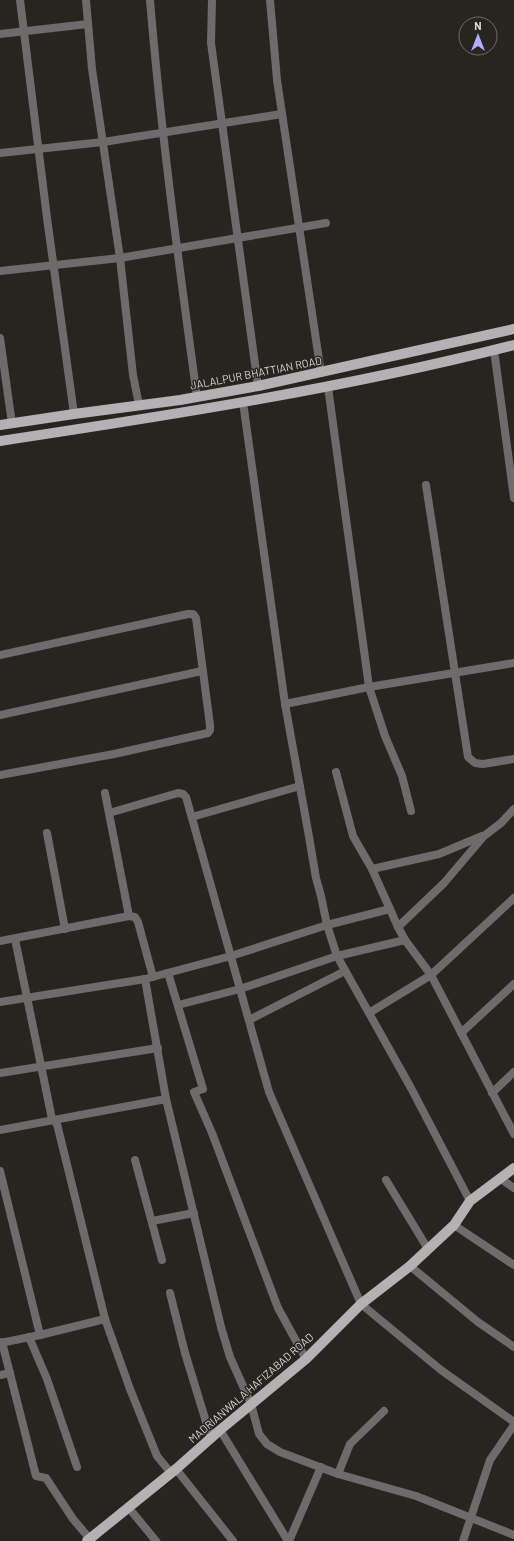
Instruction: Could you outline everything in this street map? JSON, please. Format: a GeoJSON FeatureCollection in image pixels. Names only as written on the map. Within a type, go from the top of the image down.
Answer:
{"type":"FeatureCollection","features":[{"type":"Feature","properties":{"kind":"main road","name":"JALALPUR BHATTIAN ROAD"},"geometry":{"type":"LineString","coordinates":[[0,425],[197,397],[258,386],[514,329]]}},
{"type":"Feature","properties":{"kind":"main road"},"geometry":{"type":"LineString","coordinates":[[0,441],[196,411],[328,387],[514,345]]}},
{"type":"Feature","properties":{"kind":"main road","name":"MADRIANWALA HAFIZABAD ROAD"},"geometry":{"type":"LineString","coordinates":[[88,1540],[173,1471],[306,1359],[361,1304],[410,1266],[454,1225],[470,1201],[514,1168]]}},
{"type":"Feature","properties":{"kind":"street"},"geometry":{"type":"LineString","coordinates":[[20,0],[38,149],[74,414]]}},
{"type":"Feature","properties":{"kind":"street"},"geometry":{"type":"LineString","coordinates":[[86,0],[92,69],[120,258],[133,375],[139,405]]}},
{"type":"Feature","properties":{"kind":"street"},"geometry":{"type":"LineString","coordinates":[[150,0],[162,133],[197,397]]}},
{"type":"Feature","properties":{"kind":"street"},"geometry":{"type":"LineString","coordinates":[[212,0],[211,43],[258,386]]}},
{"type":"Feature","properties":{"kind":"street"},"geometry":{"type":"LineString","coordinates":[[270,0],[277,80],[321,373]]}},
{"type":"Feature","properties":{"kind":"street"},"geometry":{"type":"LineString","coordinates":[[0,34],[88,24]]}},
{"type":"Feature","properties":{"kind":"street"},"geometry":{"type":"LineString","coordinates":[[0,154],[103,142],[282,114]]}},
{"type":"Feature","properties":{"kind":"street"},"geometry":{"type":"LineString","coordinates":[[0,271],[120,258],[326,223]]}},
{"type":"Feature","properties":{"kind":"street"},"geometry":{"type":"LineString","coordinates":[[0,338],[12,424]]}},
{"type":"Feature","properties":{"kind":"street"},"geometry":{"type":"LineString","coordinates":[[494,350],[512,467],[514,498]]}},
{"type":"Feature","properties":{"kind":"street"},"geometry":{"type":"LineString","coordinates":[[328,387],[369,687],[385,736],[402,776],[411,811]]}},
{"type":"Feature","properties":{"kind":"street"},"geometry":{"type":"LineString","coordinates":[[243,402],[285,704],[316,878],[327,925],[337,956],[411,1088],[470,1201]]}},
{"type":"Feature","properties":{"kind":"street"},"geometry":{"type":"LineString","coordinates":[[426,485],[468,758],[475,763],[483,764],[514,759]]}},
{"type":"Feature","properties":{"kind":"street"},"geometry":{"type":"LineString","coordinates":[[0,655],[193,614],[196,618],[210,725],[210,730],[208,732],[114,754],[0,775]]}},
{"type":"Feature","properties":{"kind":"street"},"geometry":{"type":"LineString","coordinates":[[285,704],[369,687],[514,662]]}},
{"type":"Feature","properties":{"kind":"street"},"geometry":{"type":"LineString","coordinates":[[0,715],[202,671]]}},
{"type":"Feature","properties":{"kind":"street"},"geometry":{"type":"LineString","coordinates":[[336,772],[353,836],[372,869],[405,940],[431,975],[514,1134]]}},
{"type":"Feature","properties":{"kind":"street"},"geometry":{"type":"LineString","coordinates":[[192,817],[300,786]]}},
{"type":"Feature","properties":{"kind":"street"},"geometry":{"type":"LineString","coordinates":[[105,793],[129,916]]}},
{"type":"Feature","properties":{"kind":"street"},"geometry":{"type":"LineString","coordinates":[[109,813],[178,793],[183,794],[186,797],[269,1092],[361,1304],[441,1370],[513,1426],[490,1460],[472,1518],[463,1541]]}},
{"type":"Feature","properties":{"kind":"street"},"geometry":{"type":"LineString","coordinates":[[398,927],[444,883],[484,836],[514,809]]}},
{"type":"Feature","properties":{"kind":"street"},"geometry":{"type":"LineString","coordinates":[[47,833],[65,928]]}},
{"type":"Feature","properties":{"kind":"street"},"geometry":{"type":"LineString","coordinates":[[372,869],[439,854],[484,836]]}},
{"type":"Feature","properties":{"kind":"street"},"geometry":{"type":"LineString","coordinates":[[369,1012],[431,975],[514,898]]}},
{"type":"Feature","properties":{"kind":"street"},"geometry":{"type":"LineString","coordinates":[[0,1002],[149,978],[231,956],[327,925],[390,909]]}},
{"type":"Feature","properties":{"kind":"street"},"geometry":{"type":"LineString","coordinates":[[0,940],[16,939],[129,916],[135,917],[138,922],[149,978],[166,1099],[194,1213],[230,1357],[251,1404],[259,1434],[267,1444],[280,1452],[338,1474],[416,1496],[514,1535]]}},
{"type":"Feature","properties":{"kind":"street"},"geometry":{"type":"LineString","coordinates":[[16,939],[52,1119],[57,1124],[105,1319],[130,1389],[157,1456],[173,1471],[233,1541]]}},
{"type":"Feature","properties":{"kind":"street"},"geometry":{"type":"LineString","coordinates":[[178,1005],[240,989],[337,956],[405,940]]}},
{"type":"Feature","properties":{"kind":"street"},"geometry":{"type":"LineString","coordinates":[[249,1020],[345,971]]}},
{"type":"Feature","properties":{"kind":"street"},"geometry":{"type":"LineString","coordinates":[[168,973],[203,1089],[194,1092],[212,1133],[278,1308],[306,1359]]}},
{"type":"Feature","properties":{"kind":"street"},"geometry":{"type":"LineString","coordinates":[[461,1033],[514,984]]}},
{"type":"Feature","properties":{"kind":"street"},"geometry":{"type":"LineString","coordinates":[[0,1073],[158,1048]]}},
{"type":"Feature","properties":{"kind":"street"},"geometry":{"type":"LineString","coordinates":[[492,1093],[514,1072]]}},
{"type":"Feature","properties":{"kind":"street"},"geometry":{"type":"LineString","coordinates":[[0,1130],[52,1119],[166,1099]]}},
{"type":"Feature","properties":{"kind":"street"},"geometry":{"type":"LineString","coordinates":[[135,1160],[162,1260]]}},
{"type":"Feature","properties":{"kind":"street"},"geometry":{"type":"LineString","coordinates":[[0,1171],[40,1335]]}},
{"type":"Feature","properties":{"kind":"street"},"geometry":{"type":"LineString","coordinates":[[501,1179],[514,1188]]}},
{"type":"Feature","properties":{"kind":"street"},"geometry":{"type":"LineString","coordinates":[[386,1180],[428,1250]]}},
{"type":"Feature","properties":{"kind":"street"},"geometry":{"type":"LineString","coordinates":[[152,1221],[194,1213]]}},
{"type":"Feature","properties":{"kind":"street"},"geometry":{"type":"LineString","coordinates":[[454,1225],[514,1265]]}},
{"type":"Feature","properties":{"kind":"street"},"geometry":{"type":"LineString","coordinates":[[410,1266],[478,1322],[514,1347]]}},
{"type":"Feature","properties":{"kind":"street"},"geometry":{"type":"LineString","coordinates":[[170,1293],[185,1353],[211,1438]]}},
{"type":"Feature","properties":{"kind":"street"},"geometry":{"type":"LineString","coordinates":[[88,1540],[46,1478],[36,1476],[1,1342],[40,1335],[105,1319]]}},
{"type":"Feature","properties":{"kind":"street"},"geometry":{"type":"LineString","coordinates":[[29,1337],[47,1379],[77,1467]]}},
{"type":"Feature","properties":{"kind":"street"},"geometry":{"type":"LineString","coordinates":[[0,1375],[10,1373]]}},
{"type":"Feature","properties":{"kind":"street"},"geometry":{"type":"LineString","coordinates":[[338,1474],[350,1444],[384,1412]]}},
{"type":"Feature","properties":{"kind":"street"},"geometry":{"type":"LineString","coordinates":[[220,1430],[289,1541]]}},
{"type":"Feature","properties":{"kind":"street"},"geometry":{"type":"LineString","coordinates":[[289,1541],[321,1467]]}},
{"type":"Feature","properties":{"kind":"street"},"geometry":{"type":"LineString","coordinates":[[128,1507],[156,1541]]}}]}
